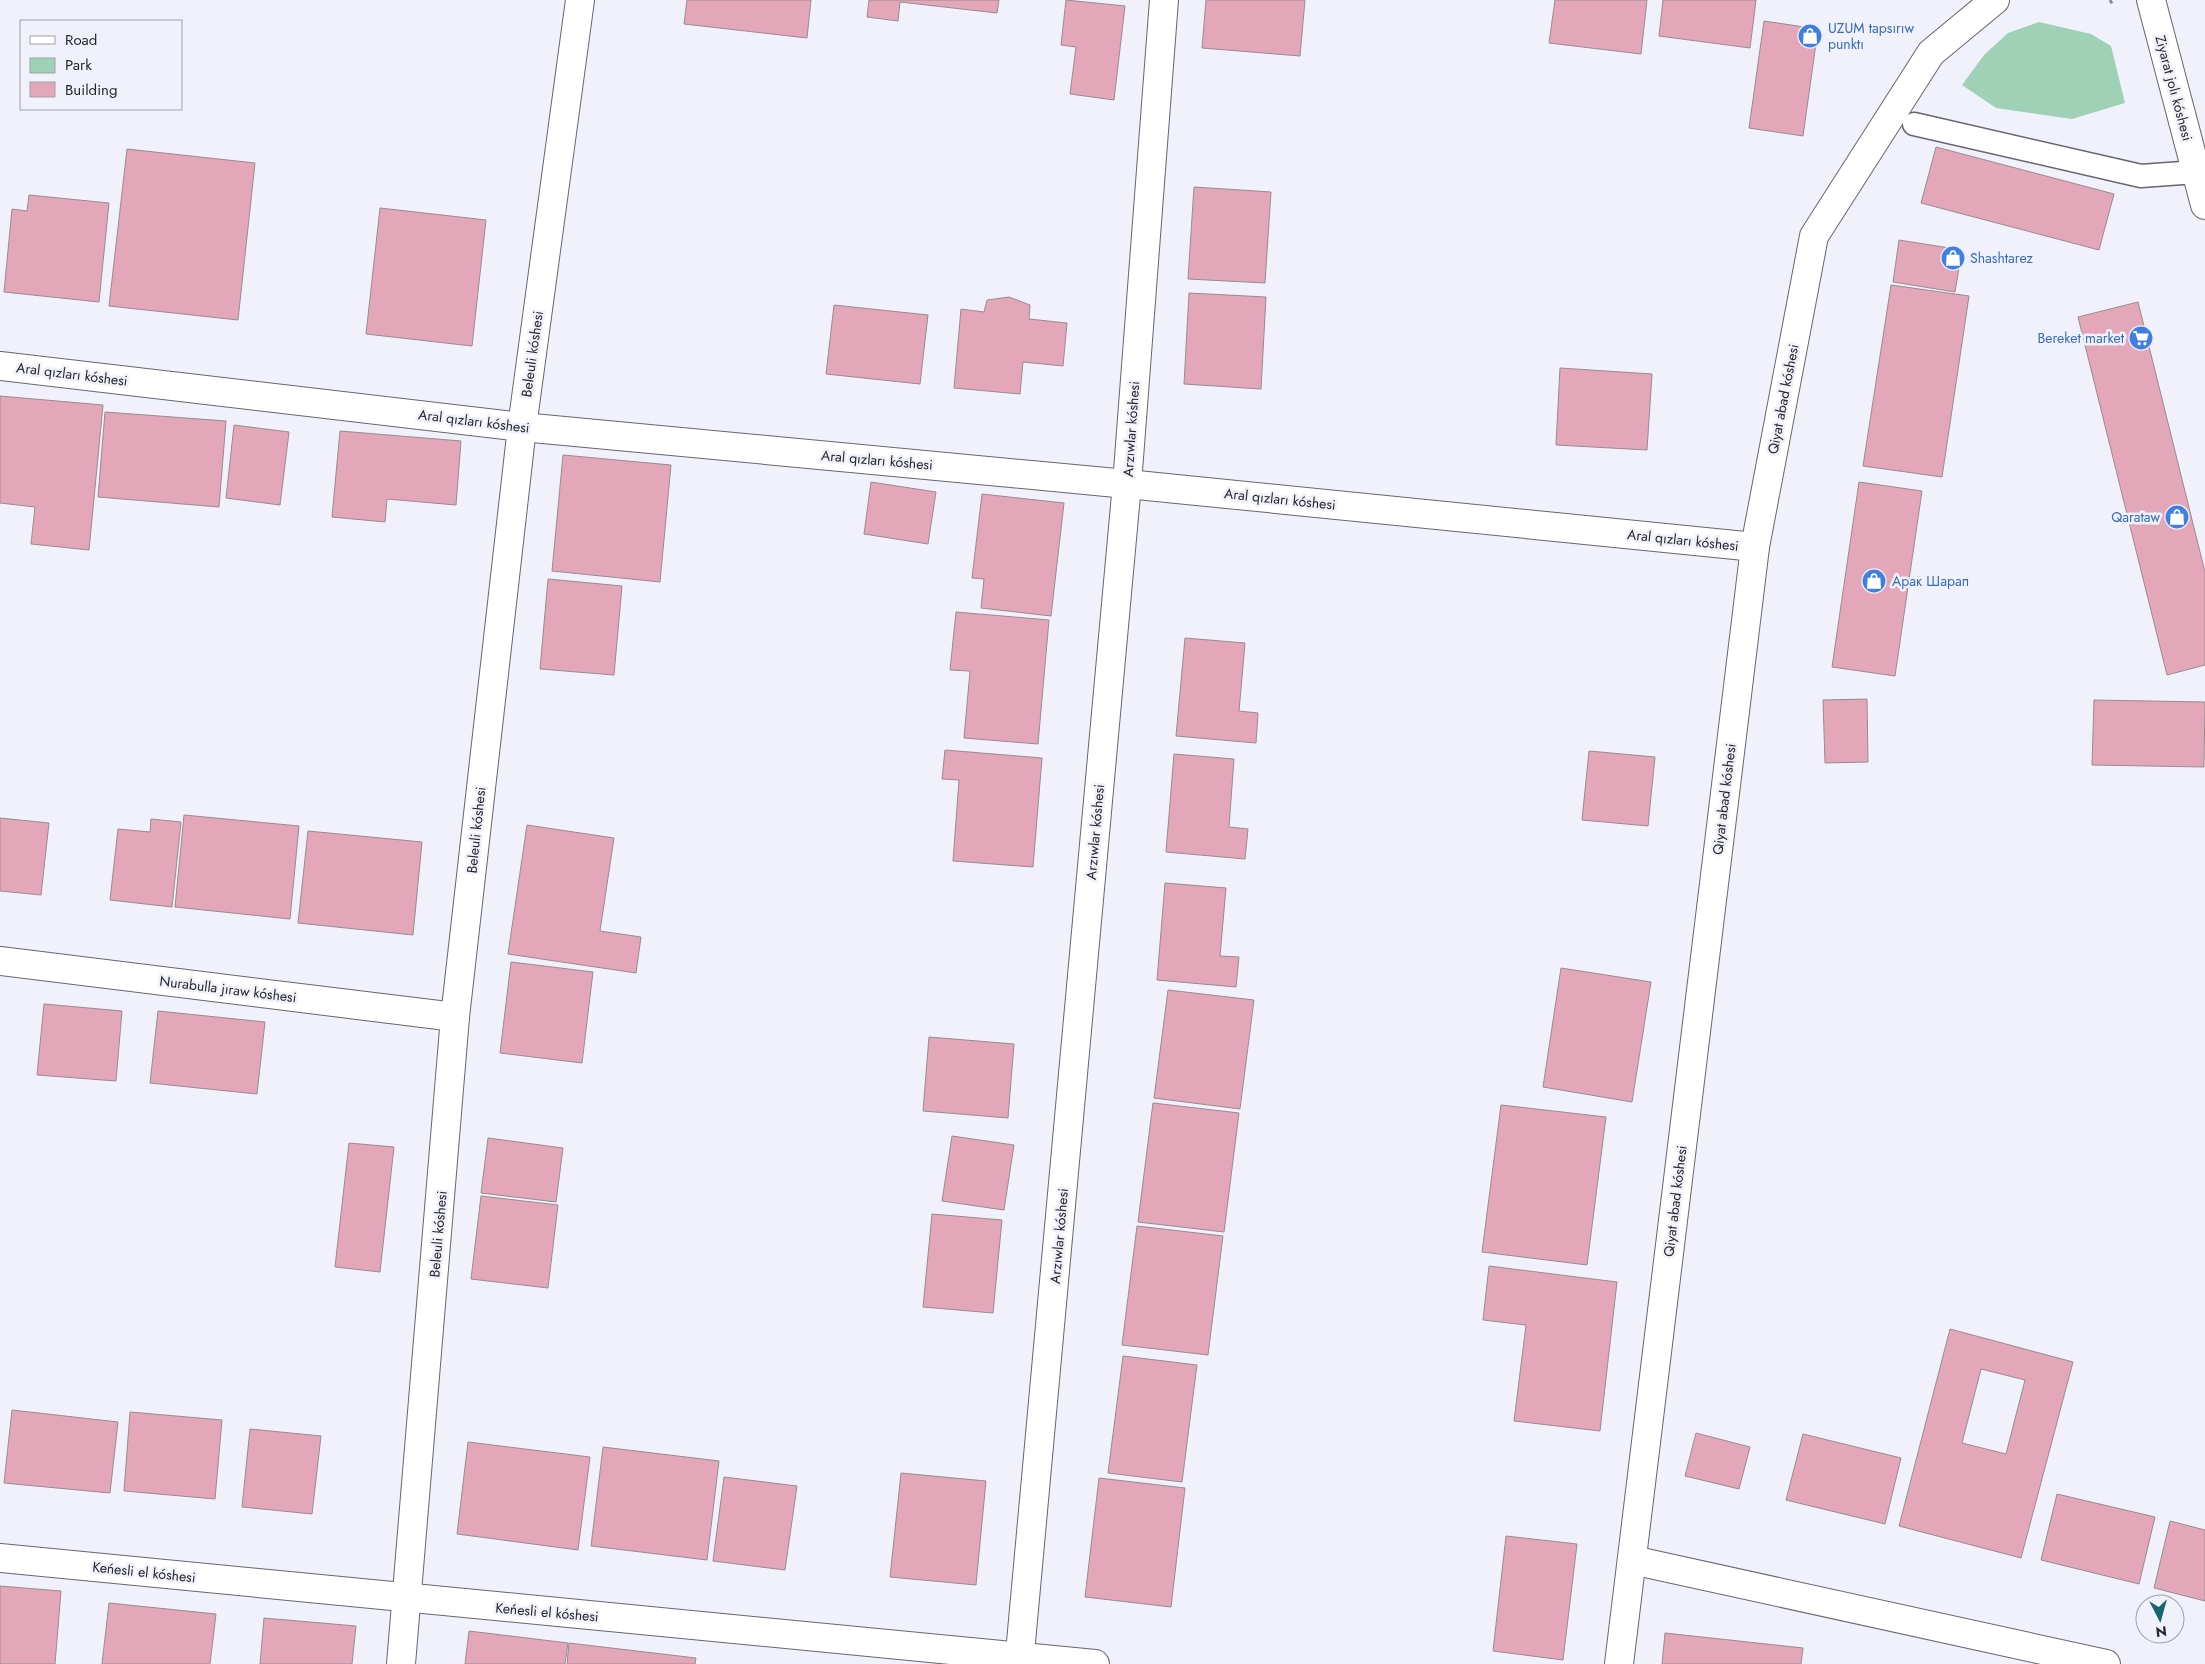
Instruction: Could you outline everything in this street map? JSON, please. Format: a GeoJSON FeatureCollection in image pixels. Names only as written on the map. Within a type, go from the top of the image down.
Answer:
{"type":"FeatureCollection","features":[{"type":"Feature","properties":{"kind":"street","name":"Beleuli kóshesi"},"geometry":{"type":"LineString","coordinates":[[401,1664],[408,1599],[455,1017],[522,427],[580,0]]}},
{"type":"Feature","properties":{"kind":"street","name":"Arzıwlar kóshesi"},"geometry":{"type":"LineString","coordinates":[[1020,1660],[1127,484],[1164,0]]}},
{"type":"Feature","properties":{"kind":"street","name":"Qiyat abad kóshesi"},"geometry":{"type":"LineString","coordinates":[[1619,1664],[1755,547],[1814,236],[1931,53],[1995,0]]}},
{"type":"Feature","properties":{"kind":"street","name":"Ziyarat jolı kóshesi"},"geometry":{"type":"LineString","coordinates":[[2151,0],[2205,205]]}},
{"type":"Feature","properties":{"kind":"street","name":"Aral qızları kóshesi"},"geometry":{"type":"LineString","coordinates":[[0,366],[522,427],[1127,484],[1755,547]]}},
{"type":"Feature","properties":{"kind":"street","name":"Nurabulla jıraw kóshesi"},"geometry":{"type":"LineString","coordinates":[[0,961],[455,1017]]}},
{"type":"Feature","properties":{"kind":"street","name":"Keńesli el kóshesi"},"geometry":{"type":"LineString","coordinates":[[0,1558],[1020,1660],[1095,1664]]}},
{"type":"Feature","properties":{"kind":"street"},"geometry":{"type":"LineString","coordinates":[[1632,1560],[2106,1664]]}},
{"type":"Feature","properties":{"kind":"lane"},"geometry":{"type":"LineString","coordinates":[[1914,124],[2142,176],[2196,172]]}},
{"type":"Feature","properties":{"kind":"green space"},"geometry":{"type":"Polygon","coordinates":[[[2039,22],[2091,34],[2111,46],[2125,103],[2072,119],[1996,108],[1962,85],[1984,55],[2008,33],[2039,22]]]}},
{"type":"Feature","properties":{"kind":"building"},"geometry":{"type":"Polygon","coordinates":[[[687,0],[811,0],[807,38],[684,24],[687,0]]]}},
{"type":"Feature","properties":{"kind":"building"},"geometry":{"type":"Polygon","coordinates":[[[869,0],[999,0],[997,13],[900,2],[898,21],[867,17],[869,0]]]}},
{"type":"Feature","properties":{"kind":"building"},"geometry":{"type":"Polygon","coordinates":[[[1066,0],[1125,6],[1114,100],[1070,94],[1076,47],[1061,45],[1066,0]]]}},
{"type":"Feature","properties":{"kind":"building"},"geometry":{"type":"Polygon","coordinates":[[[1206,0],[1305,0],[1300,56],[1202,48],[1206,0]]]}},
{"type":"Feature","properties":{"kind":"building"},"geometry":{"type":"Polygon","coordinates":[[[1555,0],[1647,0],[1641,54],[1549,43],[1555,0]]]}},
{"type":"Feature","properties":{"kind":"building"},"geometry":{"type":"Polygon","coordinates":[[[1663,0],[1756,0],[1750,48],[1659,36],[1663,0]]]}},
{"type":"Feature","properties":{"kind":"building"},"geometry":{"type":"Polygon","coordinates":[[[1764,21],[1818,29],[1803,136],[1749,128],[1764,21]]]}},
{"type":"Feature","properties":{"kind":"building"},"geometry":{"type":"Polygon","coordinates":[[[1936,147],[2114,194],[2099,250],[1921,203],[1936,147]]]}},
{"type":"Feature","properties":{"kind":"building"},"geometry":{"type":"Polygon","coordinates":[[[127,149],[255,163],[238,320],[109,306],[127,149]]]}},
{"type":"Feature","properties":{"kind":"building"},"geometry":{"type":"Polygon","coordinates":[[[1194,187],[1271,192],[1265,283],[1188,279],[1194,187]]]}},
{"type":"Feature","properties":{"kind":"building"},"geometry":{"type":"Polygon","coordinates":[[[29,195],[109,203],[99,302],[4,292],[12,209],[27,211],[29,195]]]}},
{"type":"Feature","properties":{"kind":"building"},"geometry":{"type":"Polygon","coordinates":[[[380,208],[486,220],[472,346],[366,334],[380,208]]]}},
{"type":"Feature","properties":{"kind":"building"},"geometry":{"type":"Polygon","coordinates":[[[1899,240],[1962,250],[1955,292],[1893,282],[1899,240]]]}},
{"type":"Feature","properties":{"kind":"building"},"geometry":{"type":"Polygon","coordinates":[[[1891,285],[1969,296],[1942,477],[1863,466],[1891,285]]]}},
{"type":"Feature","properties":{"kind":"building"},"geometry":{"type":"Polygon","coordinates":[[[1189,293],[1266,297],[1261,389],[1184,384],[1189,293]]]}},
{"type":"Feature","properties":{"kind":"building"},"geometry":{"type":"Polygon","coordinates":[[[1009,297],[1030,305],[1029,319],[1067,323],[1063,366],[1023,362],[1020,394],[954,388],[961,309],[984,312],[987,300],[1009,297]]]}},
{"type":"Feature","properties":{"kind":"building"},"geometry":{"type":"Polygon","coordinates":[[[2138,302],[2205,572],[2205,665],[2167,675],[2078,317],[2138,302]]]}},
{"type":"Feature","properties":{"kind":"building"},"geometry":{"type":"Polygon","coordinates":[[[834,305],[928,315],[920,384],[826,374],[834,305]]]}},
{"type":"Feature","properties":{"kind":"building"},"geometry":{"type":"Polygon","coordinates":[[[1560,368],[1652,374],[1647,450],[1556,445],[1560,368]]]}},
{"type":"Feature","properties":{"kind":"building"},"geometry":{"type":"Polygon","coordinates":[[[0,396],[103,405],[89,550],[31,544],[35,507],[0,503],[0,396]]]}},
{"type":"Feature","properties":{"kind":"building"},"geometry":{"type":"Polygon","coordinates":[[[105,412],[226,421],[219,507],[98,497],[105,412]]]}},
{"type":"Feature","properties":{"kind":"building"},"geometry":{"type":"Polygon","coordinates":[[[234,425],[289,432],[280,505],[226,498],[234,425]]]}},
{"type":"Feature","properties":{"kind":"building"},"geometry":{"type":"Polygon","coordinates":[[[340,431],[461,441],[456,505],[387,499],[385,522],[332,517],[340,431]]]}},
{"type":"Feature","properties":{"kind":"building"},"geometry":{"type":"Polygon","coordinates":[[[563,455],[671,465],[660,582],[552,571],[563,455]]]}},
{"type":"Feature","properties":{"kind":"building"},"geometry":{"type":"Polygon","coordinates":[[[871,482],[936,492],[928,544],[864,534],[871,482]]]}},
{"type":"Feature","properties":{"kind":"building"},"geometry":{"type":"Polygon","coordinates":[[[1859,482],[1922,491],[1895,676],[1832,667],[1859,482]]]}},
{"type":"Feature","properties":{"kind":"building"},"geometry":{"type":"Polygon","coordinates":[[[982,494],[1064,503],[1051,616],[981,608],[984,579],[972,578],[982,494]]]}},
{"type":"Feature","properties":{"kind":"building"},"geometry":{"type":"Polygon","coordinates":[[[548,579],[622,586],[614,675],[540,669],[548,579]]]}},
{"type":"Feature","properties":{"kind":"building"},"geometry":{"type":"Polygon","coordinates":[[[956,612],[1049,620],[1038,744],[964,738],[970,671],[950,670],[956,612]]]}},
{"type":"Feature","properties":{"kind":"building"},"geometry":{"type":"Polygon","coordinates":[[[1185,638],[1245,643],[1239,711],[1258,713],[1256,743],[1176,736],[1185,638]]]}},
{"type":"Feature","properties":{"kind":"building"},"geometry":{"type":"Polygon","coordinates":[[[1867,699],[1868,762],[1825,763],[1823,700],[1867,699]]]}},
{"type":"Feature","properties":{"kind":"building"},"geometry":{"type":"Polygon","coordinates":[[[2094,700],[2205,702],[2204,767],[2092,765],[2094,700]]]}},
{"type":"Feature","properties":{"kind":"building"},"geometry":{"type":"Polygon","coordinates":[[[945,750],[1042,758],[1033,867],[953,861],[959,780],[942,779],[945,750]]]}},
{"type":"Feature","properties":{"kind":"building"},"geometry":{"type":"Polygon","coordinates":[[[1589,751],[1655,757],[1648,826],[1582,820],[1589,751]]]}},
{"type":"Feature","properties":{"kind":"building"},"geometry":{"type":"Polygon","coordinates":[[[1174,754],[1234,759],[1229,827],[1248,829],[1245,859],[1166,852],[1174,754]]]}},
{"type":"Feature","properties":{"kind":"building"},"geometry":{"type":"Polygon","coordinates":[[[184,815],[299,826],[290,919],[175,907],[184,815]]]}},
{"type":"Feature","properties":{"kind":"building"},"geometry":{"type":"Polygon","coordinates":[[[0,818],[49,823],[41,895],[0,891],[0,818]]]}},
{"type":"Feature","properties":{"kind":"building"},"geometry":{"type":"Polygon","coordinates":[[[151,819],[181,822],[172,907],[110,900],[118,829],[150,832],[151,819]]]}},
{"type":"Feature","properties":{"kind":"building"},"geometry":{"type":"Polygon","coordinates":[[[527,825],[614,838],[600,931],[641,937],[636,973],[508,954],[527,825]]]}},
{"type":"Feature","properties":{"kind":"building"},"geometry":{"type":"Polygon","coordinates":[[[308,831],[422,842],[413,935],[298,923],[308,831]]]}},
{"type":"Feature","properties":{"kind":"building"},"geometry":{"type":"Polygon","coordinates":[[[1165,883],[1226,888],[1220,956],[1239,957],[1236,987],[1157,980],[1165,883]]]}},
{"type":"Feature","properties":{"kind":"building"},"geometry":{"type":"Polygon","coordinates":[[[511,962],[593,972],[582,1063],[500,1053],[511,962]]]}},
{"type":"Feature","properties":{"kind":"building"},"geometry":{"type":"Polygon","coordinates":[[[1561,968],[1651,982],[1632,1102],[1543,1087],[1561,968]]]}},
{"type":"Feature","properties":{"kind":"building"},"geometry":{"type":"Polygon","coordinates":[[[1168,990],[1254,1000],[1240,1109],[1154,1098],[1168,990]]]}},
{"type":"Feature","properties":{"kind":"building"},"geometry":{"type":"Polygon","coordinates":[[[44,1004],[122,1011],[116,1081],[37,1075],[44,1004]]]}},
{"type":"Feature","properties":{"kind":"building"},"geometry":{"type":"Polygon","coordinates":[[[158,1011],[265,1022],[257,1094],[150,1083],[158,1011]]]}},
{"type":"Feature","properties":{"kind":"building"},"geometry":{"type":"Polygon","coordinates":[[[929,1037],[1014,1044],[1008,1118],[923,1111],[929,1037]]]}},
{"type":"Feature","properties":{"kind":"building"},"geometry":{"type":"Polygon","coordinates":[[[1153,1103],[1239,1113],[1224,1232],[1138,1222],[1153,1103]]]}},
{"type":"Feature","properties":{"kind":"building"},"geometry":{"type":"Polygon","coordinates":[[[1501,1105],[1606,1117],[1587,1265],[1482,1252],[1501,1105]]]}},
{"type":"Feature","properties":{"kind":"building"},"geometry":{"type":"Polygon","coordinates":[[[952,1136],[1014,1145],[1004,1210],[942,1201],[952,1136]]]}},
{"type":"Feature","properties":{"kind":"building"},"geometry":{"type":"Polygon","coordinates":[[[488,1138],[563,1148],[556,1202],[481,1193],[488,1138]]]}},
{"type":"Feature","properties":{"kind":"building"},"geometry":{"type":"Polygon","coordinates":[[[349,1143],[394,1147],[380,1272],[335,1267],[349,1143]]]}},
{"type":"Feature","properties":{"kind":"building"},"geometry":{"type":"Polygon","coordinates":[[[481,1196],[558,1205],[548,1288],[471,1279],[481,1196]]]}},
{"type":"Feature","properties":{"kind":"building"},"geometry":{"type":"Polygon","coordinates":[[[932,1214],[1002,1220],[993,1313],[923,1307],[932,1214]]]}},
{"type":"Feature","properties":{"kind":"building"},"geometry":{"type":"Polygon","coordinates":[[[1137,1226],[1223,1236],[1208,1355],[1122,1345],[1137,1226]]]}},
{"type":"Feature","properties":{"kind":"building"},"geometry":{"type":"Polygon","coordinates":[[[1489,1266],[1617,1282],[1600,1431],[1514,1421],[1526,1325],[1483,1320],[1489,1266]]]}},
{"type":"Feature","properties":{"kind":"building"},"geometry":{"type":"Polygon","coordinates":[[[1950,1329],[2073,1362],[2021,1558],[1899,1526],[1950,1329]],[[1981,1369],[1962,1443],[2006,1454],[2025,1380],[1981,1369]]]}},
{"type":"Feature","properties":{"kind":"building"},"geometry":{"type":"Polygon","coordinates":[[[1123,1356],[1197,1365],[1182,1482],[1108,1473],[1123,1356]]]}},
{"type":"Feature","properties":{"kind":"building"},"geometry":{"type":"Polygon","coordinates":[[[12,1410],[118,1422],[110,1493],[4,1483],[12,1410]]]}},
{"type":"Feature","properties":{"kind":"building"},"geometry":{"type":"Polygon","coordinates":[[[130,1412],[222,1420],[215,1499],[124,1491],[130,1412]]]}},
{"type":"Feature","properties":{"kind":"building"},"geometry":{"type":"Polygon","coordinates":[[[250,1429],[321,1436],[312,1514],[242,1507],[250,1429]]]}},
{"type":"Feature","properties":{"kind":"building"},"geometry":{"type":"Polygon","coordinates":[[[1696,1433],[1750,1447],[1739,1489],[1685,1476],[1696,1433]]]}},
{"type":"Feature","properties":{"kind":"building"},"geometry":{"type":"Polygon","coordinates":[[[1803,1434],[1901,1458],[1885,1524],[1786,1500],[1803,1434]]]}},
{"type":"Feature","properties":{"kind":"building"},"geometry":{"type":"Polygon","coordinates":[[[468,1442],[590,1457],[578,1550],[457,1534],[468,1442]]]}},
{"type":"Feature","properties":{"kind":"building"},"geometry":{"type":"Polygon","coordinates":[[[603,1447],[719,1461],[707,1560],[591,1546],[603,1447]]]}},
{"type":"Feature","properties":{"kind":"building"},"geometry":{"type":"Polygon","coordinates":[[[901,1473],[986,1481],[976,1585],[890,1577],[901,1473]]]}},
{"type":"Feature","properties":{"kind":"building"},"geometry":{"type":"Polygon","coordinates":[[[724,1477],[797,1486],[785,1570],[713,1561],[724,1477]]]}},
{"type":"Feature","properties":{"kind":"building"},"geometry":{"type":"Polygon","coordinates":[[[1099,1478],[1185,1488],[1171,1607],[1085,1597],[1099,1478]]]}},
{"type":"Feature","properties":{"kind":"building"},"geometry":{"type":"Polygon","coordinates":[[[2057,1494],[2155,1517],[2139,1584],[2041,1560],[2057,1494]]]}},
{"type":"Feature","properties":{"kind":"building"},"geometry":{"type":"Polygon","coordinates":[[[2170,1521],[2205,1530],[2205,1601],[2185,1596],[2185,1594],[2154,1588],[2170,1521]]]}},
{"type":"Feature","properties":{"kind":"building"},"geometry":{"type":"Polygon","coordinates":[[[1506,1536],[1577,1544],[1563,1660],[1493,1651],[1506,1536]]]}},
{"type":"Feature","properties":{"kind":"building"},"geometry":{"type":"Polygon","coordinates":[[[0,1586],[61,1591],[55,1664],[0,1664],[0,1586]]]}},
{"type":"Feature","properties":{"kind":"building"},"geometry":{"type":"Polygon","coordinates":[[[109,1603],[216,1614],[210,1664],[102,1664],[109,1603]]]}},
{"type":"Feature","properties":{"kind":"building"},"geometry":{"type":"Polygon","coordinates":[[[264,1618],[356,1626],[352,1664],[260,1664],[264,1618]]]}},
{"type":"Feature","properties":{"kind":"building"},"geometry":{"type":"Polygon","coordinates":[[[469,1631],[568,1643],[565,1664],[465,1664],[469,1631]]]}},
{"type":"Feature","properties":{"kind":"building"},"geometry":{"type":"Polygon","coordinates":[[[1665,1633],[1803,1648],[1801,1664],[1662,1664],[1665,1633]]]}},
{"type":"Feature","properties":{"kind":"building"},"geometry":{"type":"Polygon","coordinates":[[[569,1643],[696,1658],[695,1664],[567,1664],[569,1643]]]}},
{"type":"Feature","properties":{"kind":"place","name":"UZUM tapsırıw punktı"},"geometry":{"type":"Point","coordinates":[1810,36]}},
{"type":"Feature","properties":{"kind":"place","name":"Shashtarez"},"geometry":{"type":"Point","coordinates":[1953,258]}},
{"type":"Feature","properties":{"kind":"place","name":"Bereket market"},"geometry":{"type":"Point","coordinates":[2141,338]}},
{"type":"Feature","properties":{"kind":"place","name":"Qarataw"},"geometry":{"type":"Point","coordinates":[2177,517]}},
{"type":"Feature","properties":{"kind":"place","name":"Арак Шарап"},"geometry":{"type":"Point","coordinates":[1874,581]}}]}
